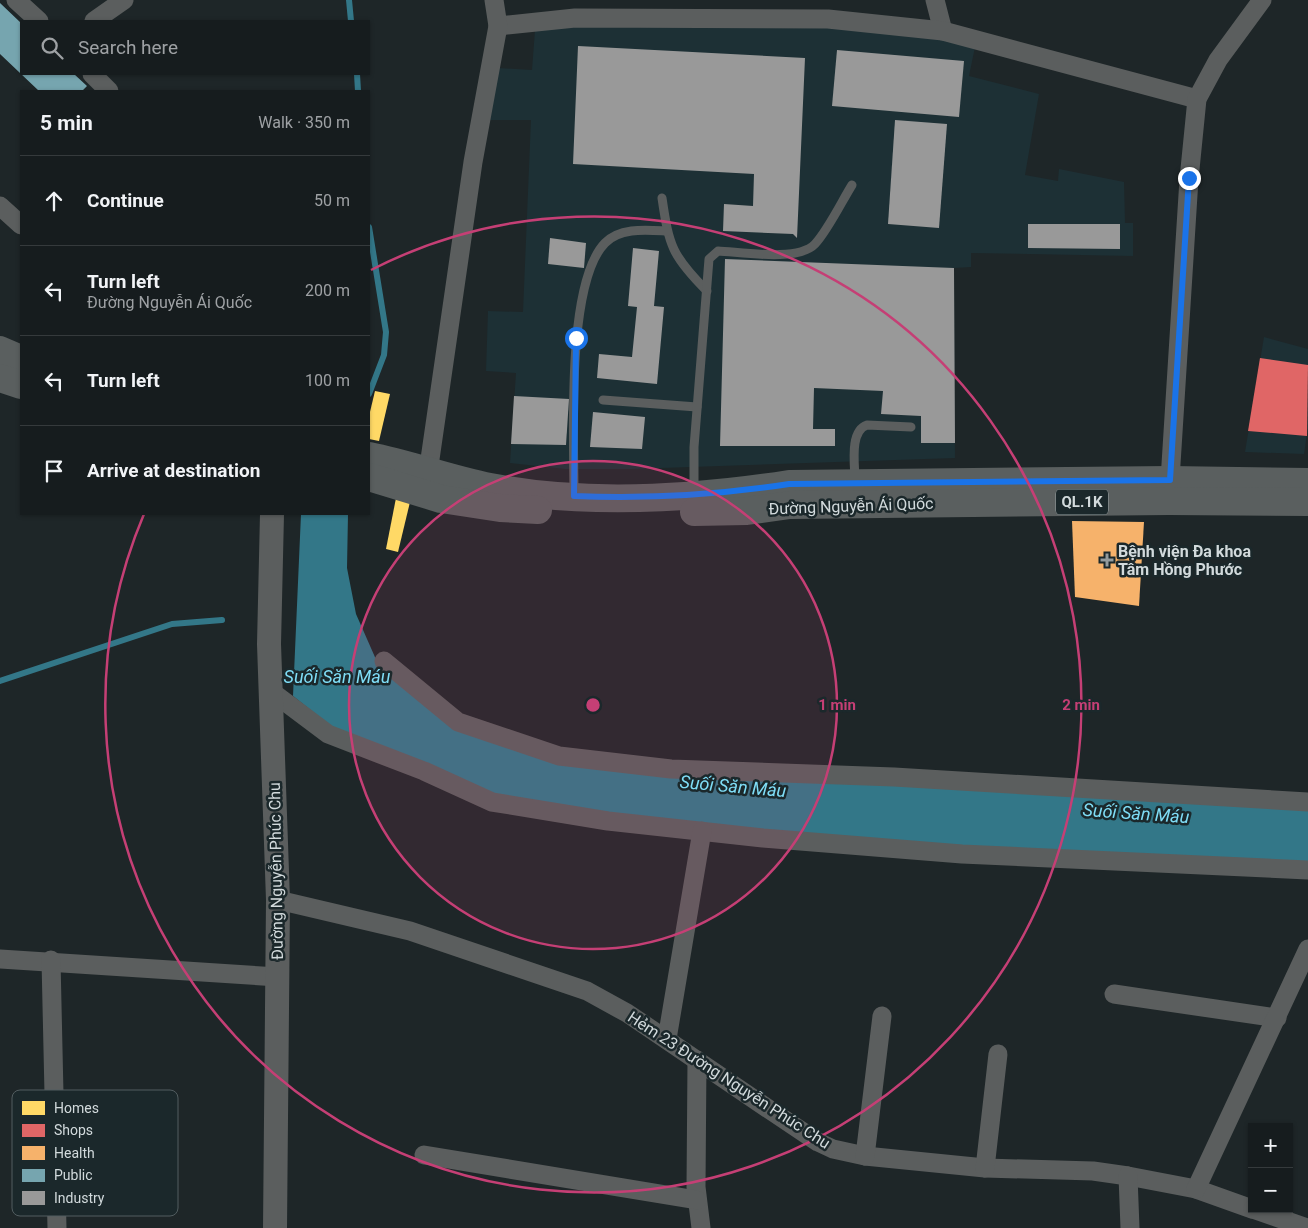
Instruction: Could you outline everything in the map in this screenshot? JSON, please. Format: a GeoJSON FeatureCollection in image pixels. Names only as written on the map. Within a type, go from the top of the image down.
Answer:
{"type":"FeatureCollection","features":[{"type":"Feature","properties":{"kind":"main road"},"geometry":{"type":"LineString","coordinates":[[0,350],[20,358]]}},
{"type":"Feature","properties":{"kind":"main road"},"geometry":{"type":"LineString","coordinates":[[0,378],[20,385]]}},
{"type":"Feature","properties":{"kind":"main road","name":"Đường Nguyễn Ái Quốc"},"geometry":{"type":"LineString","coordinates":[[372,467],[428,473],[523,492],[574,496],[628,498],[742,491],[789,484],[847,494],[1160,501],[1308,502]]}},
{"type":"Feature","properties":{"kind":"main road","name":"Đường Nguyễn Ái Quốc"},"geometry":{"type":"LineString","coordinates":[[372,467],[441,499],[500,508],[641,512],[747,511],[847,494],[1170,480],[1308,482]]}},
{"type":"Feature","properties":{"kind":"street"},"geometry":{"type":"LineString","coordinates":[[16,0],[38,20]]}},
{"type":"Feature","properties":{"kind":"street"},"geometry":{"type":"LineString","coordinates":[[95,20],[124,0]]}},
{"type":"Feature","properties":{"kind":"street"},"geometry":{"type":"LineString","coordinates":[[428,473],[473,162],[498,26],[494,0]]}},
{"type":"Feature","properties":{"kind":"street"},"geometry":{"type":"LineString","coordinates":[[935,0],[943,31]]}},
{"type":"Feature","properties":{"kind":"street"},"geometry":{"type":"LineString","coordinates":[[1170,480],[1189,178],[1197,99],[1218,60],[1262,0]]}},
{"type":"Feature","properties":{"kind":"street"},"geometry":{"type":"LineString","coordinates":[[498,26],[576,18],[828,19],[943,31],[1197,99]]}},
{"type":"Feature","properties":{"kind":"street"},"geometry":{"type":"LineString","coordinates":[[93,75],[108,90]]}},
{"type":"Feature","properties":{"kind":"street"},"geometry":{"type":"LineString","coordinates":[[0,206],[20,224]]}},
{"type":"Feature","properties":{"kind":"street","name":"Đường Nguyễn Phúc Chu"},"geometry":{"type":"LineString","coordinates":[[272,515],[269,564],[270,644],[278,900],[275,1228]]}},
{"type":"Feature","properties":{"kind":"street"},"geometry":{"type":"LineString","coordinates":[[384,661],[458,722],[559,756],[671,769],[885,776],[1308,802]]}},
{"type":"Feature","properties":{"kind":"street"},"geometry":{"type":"LineString","coordinates":[[272,692],[328,734],[424,771],[492,802],[608,821],[962,854],[1308,870]]}},
{"type":"Feature","properties":{"kind":"street"},"geometry":{"type":"LineString","coordinates":[[667,1039],[702,831]]}},
{"type":"Feature","properties":{"kind":"street","name":"Hẻm 23 Đường Nguyễn Phúc Chu"},"geometry":{"type":"LineString","coordinates":[[278,900],[410,931],[588,991],[667,1039],[818,1142],[834,1149],[865,1156],[985,1168],[1093,1171],[1196,1189],[1248,1207]]}},
{"type":"Feature","properties":{"kind":"street"},"geometry":{"type":"LineString","coordinates":[[1196,1189],[1308,949]]}},
{"type":"Feature","properties":{"kind":"street"},"geometry":{"type":"LineString","coordinates":[[0,959],[51,960],[278,977]]}},
{"type":"Feature","properties":{"kind":"street"},"geometry":{"type":"LineString","coordinates":[[51,960],[54,1090]]}},
{"type":"Feature","properties":{"kind":"street"},"geometry":{"type":"LineString","coordinates":[[1114,994],[1277,1018]]}},
{"type":"Feature","properties":{"kind":"street"},"geometry":{"type":"LineString","coordinates":[[865,1156],[882,1016]]}},
{"type":"Feature","properties":{"kind":"street"},"geometry":{"type":"LineString","coordinates":[[985,1168],[998,1054]]}},
{"type":"Feature","properties":{"kind":"street"},"geometry":{"type":"LineString","coordinates":[[697,1060],[697,1200],[700,1228]]}},
{"type":"Feature","properties":{"kind":"street"},"geometry":{"type":"LineString","coordinates":[[424,1155],[697,1200]]}},
{"type":"Feature","properties":{"kind":"street"},"geometry":{"type":"LineString","coordinates":[[1128,1176],[1130,1228]]}},
{"type":"Feature","properties":{"kind":"street","name":"Hẻm 23 Đường Nguyễn Phúc Chu"},"geometry":{"type":"LineString","coordinates":[[1264,1213],[1307,1228]]}},
{"type":"Feature","properties":{"kind":"lane"},"geometry":{"type":"LineString","coordinates":[[694,494],[698,407],[707,291],[710,259],[713,253],[718,251],[791,254],[804,251],[815,244],[852,185]]}},
{"type":"Feature","properties":{"kind":"lane"},"geometry":{"type":"LineString","coordinates":[[662,198],[667,231],[677,258],[707,291]]}},
{"type":"Feature","properties":{"kind":"lane"},"geometry":{"type":"LineString","coordinates":[[574,496],[576,338],[587,279],[605,243],[614,237],[636,230],[667,231]]}},
{"type":"Feature","properties":{"kind":"lane"},"geometry":{"type":"LineString","coordinates":[[603,400],[698,407]]}},
{"type":"Feature","properties":{"kind":"lane"},"geometry":{"type":"LineString","coordinates":[[847,494],[856,436],[860,429],[867,425],[911,427]]}},
{"type":"Feature","properties":{"kind":"shaded area"},"geometry":{"type":"Polygon","coordinates":[[[575,25],[829,26],[942,38],[975,47],[969,76],[1039,94],[1025,175],[1058,181],[1059,169],[1124,182],[1125,223],[1133,223],[1133,256],[971,253],[971,267],[954,268],[955,458],[632,469],[565,469],[510,463],[516,373],[486,371],[488,311],[523,312],[531,120],[489,120],[498,68],[532,70],[535,30],[575,25]]]}},
{"type":"Feature","properties":{"kind":"shaded area"},"geometry":{"type":"Polygon","coordinates":[[[1264,337],[1308,349],[1308,427],[1304,454],[1245,452],[1264,337]]]}},
{"type":"Feature","properties":{"kind":"water","name":"Suối Săn Máu"},"geometry":{"type":"Polygon","coordinates":[[[301,515],[348,515],[347,568],[356,614],[378,664],[455,728],[558,763],[760,778],[1308,809],[1308,862],[959,846],[804,834],[609,814],[495,795],[333,728],[293,696],[301,515]]]}},
{"type":"Feature","properties":{"kind":"building: Homes"},"geometry":{"type":"Polygon","coordinates":[[[375,391],[390,394],[379,441],[370,439],[370,412],[375,391]]]}},
{"type":"Feature","properties":{"kind":"building: Homes"},"geometry":{"type":"Polygon","coordinates":[[[396,498],[410,502],[398,552],[386,549],[396,498]]]}},
{"type":"Feature","properties":{"kind":"building: Shops"},"geometry":{"type":"Polygon","coordinates":[[[1260,358],[1308,365],[1307,436],[1248,431],[1260,358]]]}},
{"type":"Feature","properties":{"kind":"building: Health","name":"Bệnh viện Đa khoa Tâm Hồng Phước"},"geometry":{"type":"Polygon","coordinates":[[[1072,521],[1144,522],[1139,606],[1075,597],[1072,521]]]}},
{"type":"Feature","properties":{"kind":"building: Public"},"geometry":{"type":"Polygon","coordinates":[[[0,3],[20,22],[20,73],[0,54],[0,3]]]}},
{"type":"Feature","properties":{"kind":"building: Public"},"geometry":{"type":"Polygon","coordinates":[[[22,75],[75,75],[87,86],[83,90],[38,90],[22,75]]]}},
{"type":"Feature","properties":{"kind":"building: Industry"},"geometry":{"type":"Polygon","coordinates":[[[578,46],[805,58],[797,238],[793,234],[723,231],[724,204],[753,206],[754,174],[573,164],[578,46]]]}},
{"type":"Feature","properties":{"kind":"building: Industry"},"geometry":{"type":"Polygon","coordinates":[[[837,50],[964,61],[959,117],[832,106],[837,50]]]}},
{"type":"Feature","properties":{"kind":"building: Industry"},"geometry":{"type":"Polygon","coordinates":[[[895,120],[947,124],[939,228],[888,224],[895,120]]]}},
{"type":"Feature","properties":{"kind":"building: Industry"},"geometry":{"type":"Polygon","coordinates":[[[1028,224],[1120,224],[1120,249],[1028,248],[1028,224]]]}},
{"type":"Feature","properties":{"kind":"building: Industry"},"geometry":{"type":"Polygon","coordinates":[[[550,238],[586,243],[584,268],[548,264],[550,238]]]}},
{"type":"Feature","properties":{"kind":"building: Industry"},"geometry":{"type":"Polygon","coordinates":[[[633,248],[659,251],[654,306],[664,307],[657,384],[597,378],[599,354],[632,357],[637,307],[628,306],[633,248]]]}},
{"type":"Feature","properties":{"kind":"building: Industry"},"geometry":{"type":"Polygon","coordinates":[[[725,259],[954,268],[955,443],[921,443],[921,416],[881,414],[883,391],[814,388],[813,429],[835,429],[835,446],[720,446],[725,259]]]}},
{"type":"Feature","properties":{"kind":"building: Industry"},"geometry":{"type":"Polygon","coordinates":[[[514,396],[569,399],[566,445],[511,444],[514,396]]]}},
{"type":"Feature","properties":{"kind":"building: Industry"},"geometry":{"type":"Polygon","coordinates":[[[593,412],[645,417],[642,449],[590,447],[593,412]]]}},
{"type":"Feature","properties":{"kind":"waterway"},"geometry":{"type":"LineString","coordinates":[[349,0],[351,20]]}},
{"type":"Feature","properties":{"kind":"waterway"},"geometry":{"type":"LineString","coordinates":[[357,75],[358,90]]}},
{"type":"Feature","properties":{"kind":"waterway"},"geometry":{"type":"LineString","coordinates":[[370,233],[386,332],[384,355],[370,391]]}},
{"type":"Feature","properties":{"kind":"waterway","name":"Suối Săn Máu"},"geometry":{"type":"LineString","coordinates":[[0,681],[172,624],[222,620]]}},
{"type":"Feature","properties":{"kind":"place","name":"Bệnh viện Đa khoa Tâm Hồng Phước"},"geometry":{"type":"Point","coordinates":[1107,560]}},
{"type":"Feature","properties":{"kind":"route"},"geometry":{"type":"LineString","coordinates":[[576,338],[574,496],[628,498],[742,491],[789,484],[1170,480],[1189,178]]}}]}
